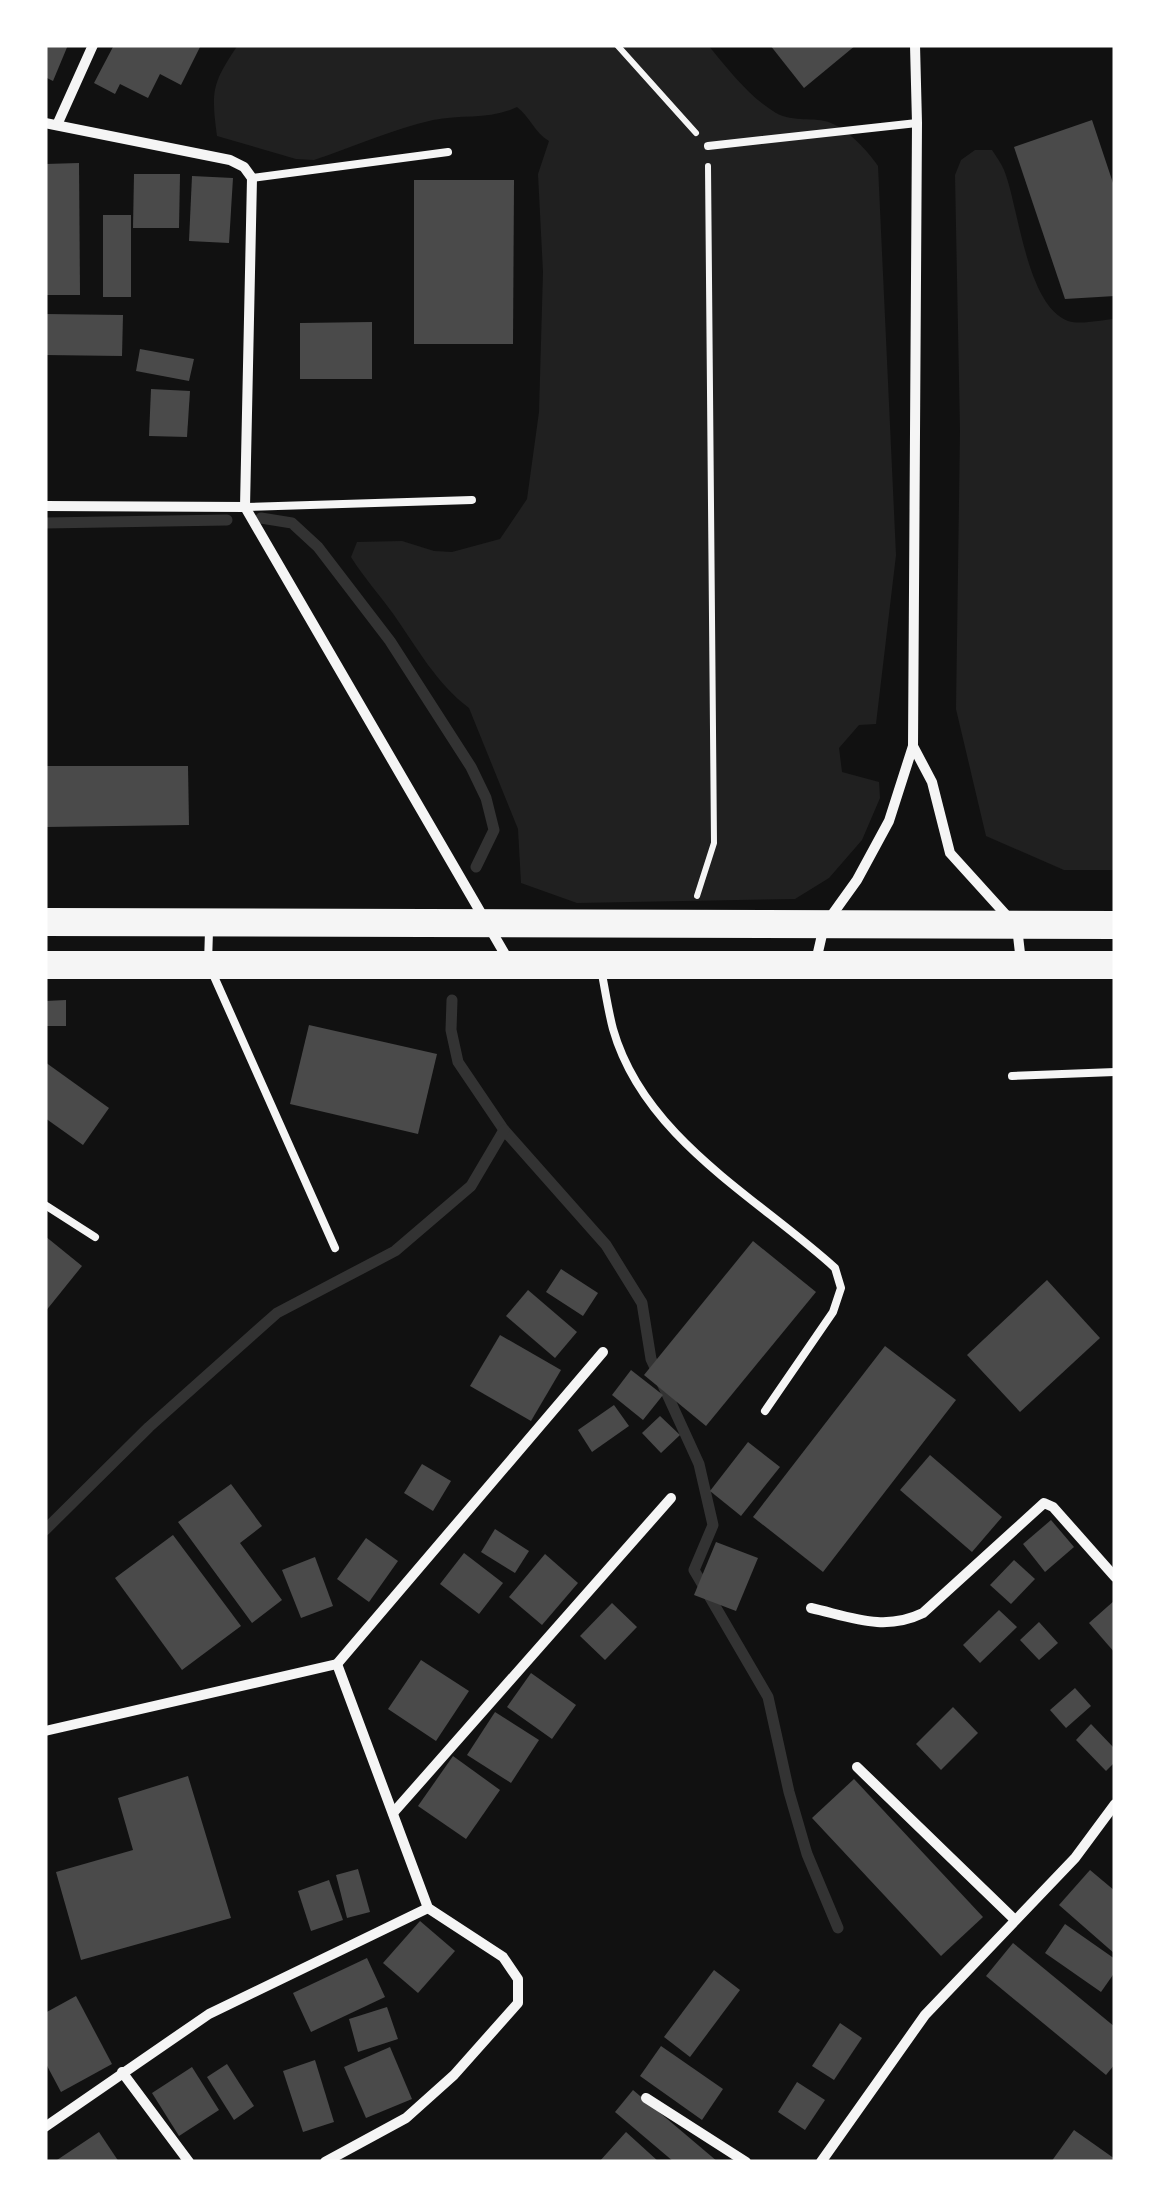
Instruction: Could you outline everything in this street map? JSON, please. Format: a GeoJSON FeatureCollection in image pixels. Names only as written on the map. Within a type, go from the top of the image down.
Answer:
{"type":"FeatureCollection","features":[{"type":"Feature","properties":{"kind":"highway"},"geometry":{"type":"LineString","coordinates":[[45,922],[1115,925]]}},
{"type":"Feature","properties":{"kind":"highway"},"geometry":{"type":"LineString","coordinates":[[45,965],[1115,965]]}},
{"type":"Feature","properties":{"kind":"street"},"geometry":{"type":"LineString","coordinates":[[93,45],[51,124],[230,160],[244,167],[252,178],[246,507],[511,966]]}},
{"type":"Feature","properties":{"kind":"street"},"geometry":{"type":"LineString","coordinates":[[815,965],[824,926],[857,880],[889,821],[913,746],[917,123],[914,45]]}},
{"type":"Feature","properties":{"kind":"street"},"geometry":{"type":"LineString","coordinates":[[45,506],[246,507]]}},
{"type":"Feature","properties":{"kind":"street"},"geometry":{"type":"LineString","coordinates":[[913,746],[932,782],[950,853],[1017,927],[1021,966]]}},
{"type":"Feature","properties":{"kind":"street"},"geometry":{"type":"LineString","coordinates":[[45,1730],[337,1664],[603,1352]]}},
{"type":"Feature","properties":{"kind":"street"},"geometry":{"type":"LineString","coordinates":[[393,1813],[671,1498]]}},
{"type":"Feature","properties":{"kind":"street"},"geometry":{"type":"LineString","coordinates":[[811,1608],[880,1624],[903,1622],[923,1613],[1044,1504],[1053,1507],[1115,1576]]}},
{"type":"Feature","properties":{"kind":"street"},"geometry":{"type":"LineString","coordinates":[[325,2162],[406,2118],[454,2074],[518,2002],[518,1979],[503,1957],[428,1908],[337,1664]]}},
{"type":"Feature","properties":{"kind":"street"},"geometry":{"type":"LineString","coordinates":[[857,1767],[1015,1920]]}},
{"type":"Feature","properties":{"kind":"street"},"geometry":{"type":"LineString","coordinates":[[821,2162],[925,2014],[1075,1858],[1115,1804]]}},
{"type":"Feature","properties":{"kind":"street"},"geometry":{"type":"LineString","coordinates":[[1104,1821],[1115,1829]]}},
{"type":"Feature","properties":{"kind":"street"},"geometry":{"type":"LineString","coordinates":[[45,2128],[209,2014],[428,1908]]}},
{"type":"Feature","properties":{"kind":"street"},"geometry":{"type":"LineString","coordinates":[[122,2072],[189,2162]]}},
{"type":"Feature","properties":{"kind":"street"},"geometry":{"type":"LineString","coordinates":[[646,2098],[746,2162]]}},
{"type":"Feature","properties":{"kind":"lane"},"geometry":{"type":"LineString","coordinates":[[708,146],[917,123]]}},
{"type":"Feature","properties":{"kind":"lane"},"geometry":{"type":"LineString","coordinates":[[252,178],[448,152]]}},
{"type":"Feature","properties":{"kind":"lane"},"geometry":{"type":"LineString","coordinates":[[246,507],[472,500]]}},
{"type":"Feature","properties":{"kind":"lane"},"geometry":{"type":"LineString","coordinates":[[209,921],[208,964],[335,1248]]}},
{"type":"Feature","properties":{"kind":"lane"},"geometry":{"type":"LineString","coordinates":[[600,964],[614,1032],[642,1090],[680,1139],[835,1268],[841,1288],[833,1312],[765,1412]]}},
{"type":"Feature","properties":{"kind":"lane"},"geometry":{"type":"LineString","coordinates":[[1012,1076],[1115,1072]]}},
{"type":"Feature","properties":{"kind":"lane"},"geometry":{"type":"LineString","coordinates":[[45,1205],[95,1238]]}},
{"type":"Feature","properties":{"kind":"path"},"geometry":{"type":"LineString","coordinates":[[618,45],[708,146],[714,843],[687,926]]}},
{"type":"Feature","properties":{"kind":"shaded area"},"geometry":{"type":"Polygon","coordinates":[[[238,45],[708,45],[739,82],[766,106],[783,116],[837,126],[878,166],[896,555],[876,724],[859,725],[839,748],[842,772],[879,782],[880,798],[862,840],[829,878],[795,899],[577,903],[521,883],[518,829],[469,708],[437,677],[351,557],[357,542],[402,541],[452,552],[500,539],[527,499],[539,412],[543,272],[538,174],[549,141],[517,107],[497,114],[418,124],[314,160],[296,159],[217,136],[216,88],[238,45]]]}},
{"type":"Feature","properties":{"kind":"shaded area"},"geometry":{"type":"Polygon","coordinates":[[[975,150],[992,150],[1003,167],[1033,276],[1054,311],[1073,322],[1115,319],[1115,870],[1064,870],[986,836],[956,709],[960,431],[955,175],[961,160],[975,150]]]}},
{"type":"Feature","properties":{"kind":"building"},"geometry":{"type":"Polygon","coordinates":[[[45,45],[68,45],[53,81],[45,77],[45,45]]]}},
{"type":"Feature","properties":{"kind":"building"},"geometry":{"type":"Polygon","coordinates":[[[114,45],[201,45],[181,85],[160,74],[148,98],[120,84],[115,94],[94,83],[114,45]]]}},
{"type":"Feature","properties":{"kind":"building"},"geometry":{"type":"Polygon","coordinates":[[[770,45],[856,45],[804,88],[770,45]]]}},
{"type":"Feature","properties":{"kind":"building"},"geometry":{"type":"Polygon","coordinates":[[[1092,120],[1115,189],[1115,296],[1065,299],[1014,147],[1092,120]]]}},
{"type":"Feature","properties":{"kind":"building"},"geometry":{"type":"Polygon","coordinates":[[[79,163],[80,295],[45,295],[45,164],[79,163]]]}},
{"type":"Feature","properties":{"kind":"building"},"geometry":{"type":"Polygon","coordinates":[[[134,174],[180,174],[179,228],[133,228],[134,174]]]}},
{"type":"Feature","properties":{"kind":"building"},"geometry":{"type":"Polygon","coordinates":[[[192,176],[233,178],[229,243],[189,241],[192,176]]]}},
{"type":"Feature","properties":{"kind":"building"},"geometry":{"type":"Polygon","coordinates":[[[414,180],[514,180],[513,344],[414,344],[414,180]]]}},
{"type":"Feature","properties":{"kind":"building"},"geometry":{"type":"Polygon","coordinates":[[[103,215],[131,215],[131,297],[103,297],[103,215]]]}},
{"type":"Feature","properties":{"kind":"building"},"geometry":{"type":"Polygon","coordinates":[[[45,314],[123,315],[122,356],[45,355],[45,314]]]}},
{"type":"Feature","properties":{"kind":"building"},"geometry":{"type":"Polygon","coordinates":[[[372,322],[372,379],[300,379],[300,323],[372,322]]]}},
{"type":"Feature","properties":{"kind":"building"},"geometry":{"type":"Polygon","coordinates":[[[140,349],[194,359],[189,381],[136,371],[140,349]]]}},
{"type":"Feature","properties":{"kind":"building"},"geometry":{"type":"Polygon","coordinates":[[[151,389],[190,391],[187,437],[149,436],[151,389]]]}},
{"type":"Feature","properties":{"kind":"building"},"geometry":{"type":"Polygon","coordinates":[[[45,766],[188,766],[189,825],[45,827],[45,766]]]}},
{"type":"Feature","properties":{"kind":"building"},"geometry":{"type":"Polygon","coordinates":[[[66,1000],[66,1026],[45,1026],[45,1001],[66,1000]]]}},
{"type":"Feature","properties":{"kind":"building"},"geometry":{"type":"Polygon","coordinates":[[[309,1025],[437,1054],[418,1134],[290,1104],[309,1025]]]}},
{"type":"Feature","properties":{"kind":"building"},"geometry":{"type":"Polygon","coordinates":[[[45,1062],[109,1108],[83,1145],[45,1118],[45,1062]]]}},
{"type":"Feature","properties":{"kind":"building"},"geometry":{"type":"Polygon","coordinates":[[[45,1236],[82,1266],[45,1312],[45,1236]]]}},
{"type":"Feature","properties":{"kind":"building"},"geometry":{"type":"Polygon","coordinates":[[[753,1241],[816,1292],[706,1426],[644,1375],[753,1241]]]}},
{"type":"Feature","properties":{"kind":"building"},"geometry":{"type":"Polygon","coordinates":[[[561,1269],[598,1293],[583,1316],[546,1292],[561,1269]]]}},
{"type":"Feature","properties":{"kind":"building"},"geometry":{"type":"Polygon","coordinates":[[[1047,1280],[1100,1338],[1020,1412],[967,1355],[1047,1280]]]}},
{"type":"Feature","properties":{"kind":"building"},"geometry":{"type":"Polygon","coordinates":[[[528,1290],[577,1332],[555,1358],[506,1316],[528,1290]]]}},
{"type":"Feature","properties":{"kind":"building"},"geometry":{"type":"Polygon","coordinates":[[[500,1335],[561,1370],[531,1421],[470,1386],[500,1335]]]}},
{"type":"Feature","properties":{"kind":"building"},"geometry":{"type":"Polygon","coordinates":[[[885,1346],[956,1400],[823,1572],[753,1517],[885,1346]]]}},
{"type":"Feature","properties":{"kind":"building"},"geometry":{"type":"Polygon","coordinates":[[[631,1370],[663,1395],[643,1420],[612,1395],[631,1370]]]}},
{"type":"Feature","properties":{"kind":"building"},"geometry":{"type":"Polygon","coordinates":[[[614,1405],[629,1426],[592,1452],[578,1430],[614,1405]]]}},
{"type":"Feature","properties":{"kind":"building"},"geometry":{"type":"Polygon","coordinates":[[[660,1416],[680,1435],[661,1453],[642,1433],[660,1416]]]}},
{"type":"Feature","properties":{"kind":"building"},"geometry":{"type":"Polygon","coordinates":[[[748,1442],[780,1467],[741,1516],[710,1491],[748,1442]]]}},
{"type":"Feature","properties":{"kind":"building"},"geometry":{"type":"Polygon","coordinates":[[[930,1455],[1002,1517],[972,1552],[900,1490],[930,1455]]]}},
{"type":"Feature","properties":{"kind":"building"},"geometry":{"type":"Polygon","coordinates":[[[422,1464],[451,1481],[433,1511],[404,1493],[422,1464]]]}},
{"type":"Feature","properties":{"kind":"building"},"geometry":{"type":"Polygon","coordinates":[[[231,1484],[262,1526],[240,1543],[282,1600],[252,1623],[178,1522],[231,1484]]]}},
{"type":"Feature","properties":{"kind":"building"},"geometry":{"type":"Polygon","coordinates":[[[1051,1520],[1074,1547],[1045,1572],[1023,1544],[1051,1520]]]}},
{"type":"Feature","properties":{"kind":"building"},"geometry":{"type":"Polygon","coordinates":[[[495,1529],[529,1551],[515,1573],[481,1552],[495,1529]]]}},
{"type":"Feature","properties":{"kind":"building"},"geometry":{"type":"Polygon","coordinates":[[[173,1535],[241,1626],[182,1670],[115,1578],[173,1535]]]}},
{"type":"Feature","properties":{"kind":"building"},"geometry":{"type":"Polygon","coordinates":[[[366,1538],[398,1561],[369,1602],[337,1579],[366,1538]]]}},
{"type":"Feature","properties":{"kind":"building"},"geometry":{"type":"Polygon","coordinates":[[[716,1542],[758,1558],[736,1611],[694,1595],[716,1542]]]}},
{"type":"Feature","properties":{"kind":"building"},"geometry":{"type":"Polygon","coordinates":[[[464,1553],[503,1583],[479,1614],[440,1584],[464,1553]]]}},
{"type":"Feature","properties":{"kind":"building"},"geometry":{"type":"Polygon","coordinates":[[[545,1554],[578,1583],[542,1625],[509,1597],[545,1554]]]}},
{"type":"Feature","properties":{"kind":"building"},"geometry":{"type":"Polygon","coordinates":[[[315,1557],[333,1606],[301,1618],[282,1570],[315,1557]]]}},
{"type":"Feature","properties":{"kind":"building"},"geometry":{"type":"Polygon","coordinates":[[[1014,1560],[1035,1579],[1011,1604],[990,1585],[1014,1560]]]}},
{"type":"Feature","properties":{"kind":"building"},"geometry":{"type":"Polygon","coordinates":[[[1115,1600],[1115,1653],[1089,1623],[1115,1600]]]}},
{"type":"Feature","properties":{"kind":"building"},"geometry":{"type":"Polygon","coordinates":[[[612,1603],[637,1627],[605,1660],[580,1636],[612,1603]]]}},
{"type":"Feature","properties":{"kind":"building"},"geometry":{"type":"Polygon","coordinates":[[[999,1610],[1017,1627],[980,1663],[963,1645],[999,1610]]]}},
{"type":"Feature","properties":{"kind":"building"},"geometry":{"type":"Polygon","coordinates":[[[1039,1622],[1058,1643],[1039,1660],[1020,1640],[1039,1622]]]}},
{"type":"Feature","properties":{"kind":"building"},"geometry":{"type":"Polygon","coordinates":[[[421,1660],[469,1691],[436,1741],[388,1709],[421,1660]]]}},
{"type":"Feature","properties":{"kind":"building"},"geometry":{"type":"Polygon","coordinates":[[[531,1673],[576,1705],[552,1739],[507,1707],[531,1673]]]}},
{"type":"Feature","properties":{"kind":"building"},"geometry":{"type":"Polygon","coordinates":[[[1075,1688],[1091,1706],[1066,1728],[1050,1710],[1075,1688]]]}},
{"type":"Feature","properties":{"kind":"building"},"geometry":{"type":"Polygon","coordinates":[[[953,1707],[978,1733],[941,1770],[916,1744],[953,1707]]]}},
{"type":"Feature","properties":{"kind":"building"},"geometry":{"type":"Polygon","coordinates":[[[495,1712],[539,1740],[511,1783],[467,1755],[495,1712]]]}},
{"type":"Feature","properties":{"kind":"building"},"geometry":{"type":"Polygon","coordinates":[[[1091,1724],[1115,1749],[1115,1762],[1106,1771],[1076,1740],[1091,1724]]]}},
{"type":"Feature","properties":{"kind":"building"},"geometry":{"type":"Polygon","coordinates":[[[453,1756],[500,1790],[466,1839],[418,1806],[453,1756]]]}},
{"type":"Feature","properties":{"kind":"building"},"geometry":{"type":"Polygon","coordinates":[[[188,1776],[231,1918],[81,1960],[56,1872],[133,1850],[118,1798],[188,1776]]]}},
{"type":"Feature","properties":{"kind":"building"},"geometry":{"type":"Polygon","coordinates":[[[854,1779],[983,1917],[941,1956],[812,1818],[854,1779]]]}},
{"type":"Feature","properties":{"kind":"building"},"geometry":{"type":"Polygon","coordinates":[[[358,1869],[370,1912],[347,1918],[336,1875],[358,1869]]]}},
{"type":"Feature","properties":{"kind":"building"},"geometry":{"type":"Polygon","coordinates":[[[1090,1870],[1115,1891],[1115,1954],[1059,1905],[1090,1870]]]}},
{"type":"Feature","properties":{"kind":"building"},"geometry":{"type":"Polygon","coordinates":[[[329,1880],[343,1920],[311,1931],[298,1891],[329,1880]]]}},
{"type":"Feature","properties":{"kind":"building"},"geometry":{"type":"Polygon","coordinates":[[[420,1921],[455,1951],[418,1993],[383,1963],[420,1921]]]}},
{"type":"Feature","properties":{"kind":"building"},"geometry":{"type":"Polygon","coordinates":[[[1065,1924],[1115,1959],[1115,1972],[1101,1992],[1045,1953],[1065,1924]]]}},
{"type":"Feature","properties":{"kind":"building"},"geometry":{"type":"Polygon","coordinates":[[[1013,1943],[1115,2027],[1115,2064],[1106,2075],[986,1976],[1013,1943]]]}},
{"type":"Feature","properties":{"kind":"building"},"geometry":{"type":"Polygon","coordinates":[[[367,1958],[385,1997],[311,2032],[293,1993],[367,1958]]]}},
{"type":"Feature","properties":{"kind":"building"},"geometry":{"type":"Polygon","coordinates":[[[714,1970],[740,1990],[690,2057],[664,2037],[714,1970]]]}},
{"type":"Feature","properties":{"kind":"building"},"geometry":{"type":"Polygon","coordinates":[[[76,1996],[112,2064],[61,2092],[45,2062],[45,2013],[76,1996]]]}},
{"type":"Feature","properties":{"kind":"building"},"geometry":{"type":"Polygon","coordinates":[[[387,2007],[398,2039],[358,2052],[349,2019],[387,2007]]]}},
{"type":"Feature","properties":{"kind":"building"},"geometry":{"type":"Polygon","coordinates":[[[840,2023],[862,2038],[834,2080],[812,2066],[840,2023]]]}},
{"type":"Feature","properties":{"kind":"building"},"geometry":{"type":"Polygon","coordinates":[[[661,2046],[723,2089],[702,2120],[640,2076],[661,2046]]]}},
{"type":"Feature","properties":{"kind":"building"},"geometry":{"type":"Polygon","coordinates":[[[390,2047],[412,2099],[366,2118],[344,2067],[390,2047]]]}},
{"type":"Feature","properties":{"kind":"building"},"geometry":{"type":"Polygon","coordinates":[[[315,2060],[334,2122],[303,2132],[283,2071],[315,2060]]]}},
{"type":"Feature","properties":{"kind":"building"},"geometry":{"type":"Polygon","coordinates":[[[227,2064],[254,2106],[234,2120],[207,2077],[227,2064]]]}},
{"type":"Feature","properties":{"kind":"building"},"geometry":{"type":"Polygon","coordinates":[[[192,2067],[219,2110],[179,2136],[152,2093],[192,2067]]]}},
{"type":"Feature","properties":{"kind":"building"},"geometry":{"type":"Polygon","coordinates":[[[797,2082],[825,2100],[805,2130],[778,2112],[797,2082]]]}},
{"type":"Feature","properties":{"kind":"building"},"geometry":{"type":"Polygon","coordinates":[[[633,2090],[718,2162],[674,2162],[615,2112],[633,2090]]]}},
{"type":"Feature","properties":{"kind":"building"},"geometry":{"type":"Polygon","coordinates":[[[1074,2130],[1115,2159],[1115,2162],[1051,2162],[1074,2130]]]}},
{"type":"Feature","properties":{"kind":"building"},"geometry":{"type":"Polygon","coordinates":[[[99,2132],[119,2162],[54,2162],[99,2132]]]}},
{"type":"Feature","properties":{"kind":"building"},"geometry":{"type":"Polygon","coordinates":[[[626,2132],[659,2162],[599,2162],[626,2132]]]}},
{"type":"Feature","properties":{"kind":"waterway"},"geometry":{"type":"LineString","coordinates":[[261,518],[292,523],[318,547],[390,641],[471,767],[486,798],[494,830],[476,867]]}},
{"type":"Feature","properties":{"kind":"waterway"},"geometry":{"type":"LineString","coordinates":[[45,523],[227,520]]}},
{"type":"Feature","properties":{"kind":"waterway"},"geometry":{"type":"LineString","coordinates":[[452,1000],[451,1030],[458,1062],[504,1130],[606,1245],[642,1303],[651,1359],[699,1464],[713,1525],[694,1570],[768,1697],[807,1854],[838,1928]]}},
{"type":"Feature","properties":{"kind":"waterway"},"geometry":{"type":"LineString","coordinates":[[45,1530],[149,1427],[277,1313],[395,1251],[471,1186],[504,1130]]}}]}
